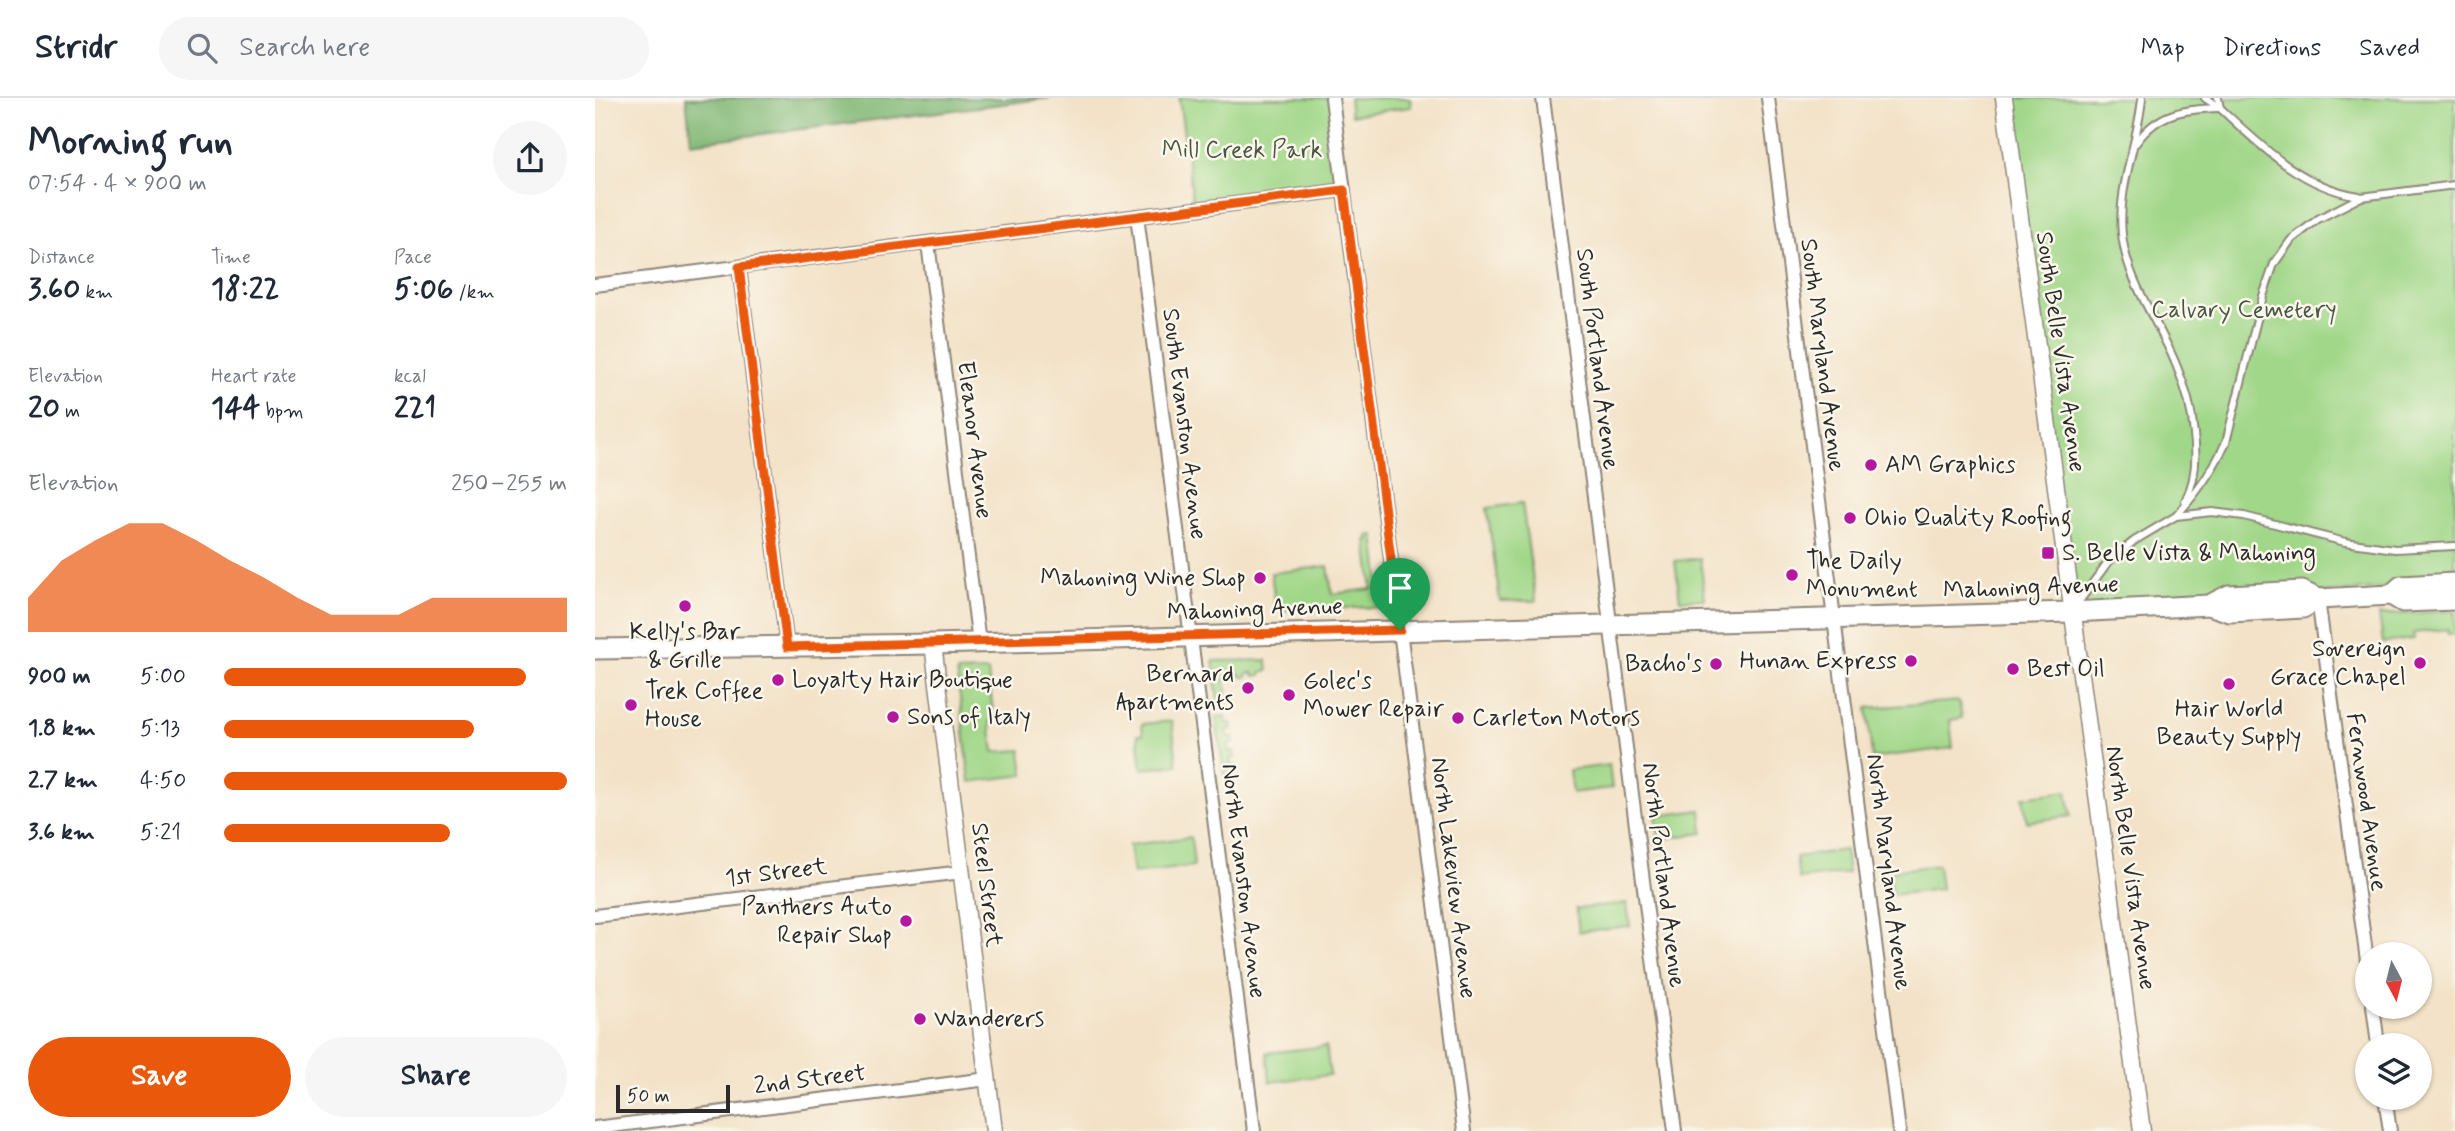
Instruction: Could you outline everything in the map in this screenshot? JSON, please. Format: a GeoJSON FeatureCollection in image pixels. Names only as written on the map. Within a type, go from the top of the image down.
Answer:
{"type":"FeatureCollection","features":[{"type":"Feature","properties":{"kind":"main road","name":"Mahoning Avenue"},"geometry":{"type":"LineString","coordinates":[[2391,595],[2401,586],[2455,583]]}},
{"type":"Feature","properties":{"kind":"main road","name":"Mahoning Avenue"},"geometry":{"type":"LineString","coordinates":[[595,649],[979,643],[2072,612],[2209,605],[2230,612],[2303,608],[2318,599],[2391,595],[2403,602],[2455,600]]}},
{"type":"Feature","properties":{"kind":"street","name":"North Lakeview Avenue"},"geometry":{"type":"LineString","coordinates":[[1332,98],[1464,1131]]}},
{"type":"Feature","properties":{"kind":"street","name":"South Portland Avenue"},"geometry":{"type":"LineString","coordinates":[[1543,98],[1610,625]]}},
{"type":"Feature","properties":{"kind":"street","name":"South Maryland Avenue"},"geometry":{"type":"LineString","coordinates":[[1768,98],[1834,618]]}},
{"type":"Feature","properties":{"kind":"street","name":"South Belle Vista Avenue"},"geometry":{"type":"LineString","coordinates":[[2004,98],[2072,612]]}},
{"type":"Feature","properties":{"kind":"street"},"geometry":{"type":"LineString","coordinates":[[595,285],[1344,190]]}},
{"type":"Feature","properties":{"kind":"street","name":"South Evanston Avenue"},"geometry":{"type":"LineString","coordinates":[[1137,216],[1190,637]]}},
{"type":"Feature","properties":{"kind":"street","name":"Eleanor Avenue"},"geometry":{"type":"LineString","coordinates":[[928,243],[979,643]]}},
{"type":"Feature","properties":{"kind":"street"},"geometry":{"type":"LineString","coordinates":[[739,267],[787,647]]}},
{"type":"Feature","properties":{"kind":"street","name":"Fernwood Avenue"},"geometry":{"type":"LineString","coordinates":[[2318,599],[2364,942]]}},
{"type":"Feature","properties":{"kind":"street","name":"North Belle Vista Avenue"},"geometry":{"type":"LineString","coordinates":[[2072,612],[2142,1131]]}},
{"type":"Feature","properties":{"kind":"street","name":"North Maryland Avenue"},"geometry":{"type":"LineString","coordinates":[[1834,618],[1899,1131]]}},
{"type":"Feature","properties":{"kind":"street","name":"North Portland Avenue"},"geometry":{"type":"LineString","coordinates":[[1610,625],[1675,1131]]}},
{"type":"Feature","properties":{"kind":"street","name":"North Evanston Avenue"},"geometry":{"type":"LineString","coordinates":[[1190,637],[1254,1131]]}},
{"type":"Feature","properties":{"kind":"street","name":"Steel Street"},"geometry":{"type":"LineString","coordinates":[[933,644],[994,1131]]}},
{"type":"Feature","properties":{"kind":"street","name":"1st Street"},"geometry":{"type":"LineString","coordinates":[[595,916],[962,872]]}},
{"type":"Feature","properties":{"kind":"street","name":"2nd Street"},"geometry":{"type":"LineString","coordinates":[[595,1128],[988,1079]]}},
{"type":"Feature","properties":{"kind":"street"},"geometry":{"type":"LineString","coordinates":[[2387,1110],[2390,1131]]}},
{"type":"Feature","properties":{"kind":"lane"},"geometry":{"type":"LineString","coordinates":[[2142,98],[2134,147],[2124,179],[2122,232],[2125,250],[2142,295],[2177,366],[2189,403],[2195,467],[2192,485],[2176,516]]}},
{"type":"Feature","properties":{"kind":"lane"},"geometry":{"type":"LineString","coordinates":[[2205,98],[2220,108],[2276,159],[2321,186],[2339,193],[2361,197],[2455,185]]}},
{"type":"Feature","properties":{"kind":"lane"},"geometry":{"type":"LineString","coordinates":[[2218,98],[2220,108]]}},
{"type":"Feature","properties":{"kind":"lane"},"geometry":{"type":"LineString","coordinates":[[2134,147],[2151,125],[2168,116],[2198,108],[2220,108]]}},
{"type":"Feature","properties":{"kind":"lane"},"geometry":{"type":"LineString","coordinates":[[2072,612],[2108,562],[2134,541],[2176,516],[2200,488],[2217,462],[2226,442],[2259,309],[2281,252],[2291,240],[2318,219],[2361,197]]}},
{"type":"Feature","properties":{"kind":"lane"},"geometry":{"type":"LineString","coordinates":[[2176,516],[2212,512],[2244,516],[2378,548],[2455,546]]}},
{"type":"Feature","properties":{"kind":"green space"},"geometry":{"type":"Polygon","coordinates":[[[686,98],[1050,98],[691,143],[686,98]]]}},
{"type":"Feature","properties":{"kind":"green space","name":"Mill Creek Park"},"geometry":{"type":"Polygon","coordinates":[[[1179,98],[1332,98],[1344,190],[1194,209],[1179,98]]]}},
{"type":"Feature","properties":{"kind":"green space"},"geometry":{"type":"Polygon","coordinates":[[[1349,98],[1410,98],[1411,107],[1351,115],[1349,98]]]}},
{"type":"Feature","properties":{"kind":"green space","name":"Calvary Cemetery"},"geometry":{"type":"Polygon","coordinates":[[[2004,98],[2455,98],[2455,583],[2072,612],[2004,98]]]}},
{"type":"Feature","properties":{"kind":"green space"},"geometry":{"type":"Polygon","coordinates":[[[1522,503],[1536,601],[1500,601],[1487,508],[1522,503]]]}},
{"type":"Feature","properties":{"kind":"green space"},"geometry":{"type":"Polygon","coordinates":[[[1374,535],[1383,607],[1276,610],[1271,573],[1328,566],[1332,594],[1372,589],[1366,540],[1367,536],[1374,535]]]}},
{"type":"Feature","properties":{"kind":"green space"},"geometry":{"type":"Polygon","coordinates":[[[1700,558],[1705,599],[1680,600],[1675,561],[1700,558]]]}},
{"type":"Feature","properties":{"kind":"green space"},"geometry":{"type":"Polygon","coordinates":[[[2455,611],[2455,634],[2448,634],[2447,629],[2413,633],[2414,639],[2383,643],[2379,615],[2455,611]]]}},
{"type":"Feature","properties":{"kind":"green space"},"geometry":{"type":"Polygon","coordinates":[[[1267,660],[1268,671],[1261,672],[1261,675],[1247,673],[1247,677],[1241,677],[1241,674],[1233,675],[1233,678],[1225,680],[1227,702],[1218,703],[1213,661],[1267,660]]]}},
{"type":"Feature","properties":{"kind":"green space"},"geometry":{"type":"Polygon","coordinates":[[[988,671],[994,720],[990,721],[994,752],[1021,750],[1024,775],[970,782],[957,672],[988,671]]]}},
{"type":"Feature","properties":{"kind":"green space"},"geometry":{"type":"Polygon","coordinates":[[[1959,701],[1962,718],[1950,720],[1953,748],[1872,758],[1867,708],[1959,701]]]}},
{"type":"Feature","properties":{"kind":"green space"},"geometry":{"type":"Polygon","coordinates":[[[1225,716],[1226,723],[1231,723],[1232,729],[1226,730],[1227,737],[1233,737],[1233,743],[1228,744],[1229,752],[1234,751],[1235,758],[1230,758],[1231,766],[1236,766],[1237,773],[1224,775],[1216,717],[1225,716]]]}},
{"type":"Feature","properties":{"kind":"green space"},"geometry":{"type":"Polygon","coordinates":[[[1172,721],[1177,765],[1142,769],[1138,734],[1143,734],[1142,724],[1172,721]]]}},
{"type":"Feature","properties":{"kind":"green space"},"geometry":{"type":"Polygon","coordinates":[[[1609,765],[1612,788],[1572,793],[1569,770],[1609,765]]]}},
{"type":"Feature","properties":{"kind":"green space"},"geometry":{"type":"Polygon","coordinates":[[[2067,791],[2071,816],[2027,822],[2023,797],[2067,791]]]}},
{"type":"Feature","properties":{"kind":"green space"},"geometry":{"type":"Polygon","coordinates":[[[1701,810],[1703,833],[1659,839],[1656,816],[1701,810]]]}},
{"type":"Feature","properties":{"kind":"green space"},"geometry":{"type":"Polygon","coordinates":[[[1191,837],[1194,866],[1133,874],[1129,845],[1191,837]]]}},
{"type":"Feature","properties":{"kind":"green space"},"geometry":{"type":"Polygon","coordinates":[[[1845,850],[1848,873],[1799,879],[1796,857],[1845,850]]]}},
{"type":"Feature","properties":{"kind":"green space"},"geometry":{"type":"Polygon","coordinates":[[[1938,865],[1941,889],[1892,895],[1888,871],[1938,865]]]}},
{"type":"Feature","properties":{"kind":"green space"},"geometry":{"type":"Polygon","coordinates":[[[1627,903],[1630,926],[1579,932],[1576,909],[1627,903]]]}},
{"type":"Feature","properties":{"kind":"green space"},"geometry":{"type":"Polygon","coordinates":[[[1326,1046],[1330,1075],[1270,1082],[1267,1053],[1326,1046]]]}},
{"type":"Feature","properties":{"kind":"place","name":"AM Graphics"},"geometry":{"type":"Point","coordinates":[1871,465]}},
{"type":"Feature","properties":{"kind":"place","name":"Ohio Quality Roofing"},"geometry":{"type":"Point","coordinates":[1850,518]}},
{"type":"Feature","properties":{"kind":"place","name":"S. Belle Vista & Mahoning"},"geometry":{"type":"Point","coordinates":[2048,553]}},
{"type":"Feature","properties":{"kind":"place","name":"The Daily Monument"},"geometry":{"type":"Point","coordinates":[1792,575]}},
{"type":"Feature","properties":{"kind":"place","name":"Mahoning Wine Shop"},"geometry":{"type":"Point","coordinates":[1260,578]}},
{"type":"Feature","properties":{"kind":"place","name":"Kelly's Bar & Grille"},"geometry":{"type":"Point","coordinates":[685,606]}},
{"type":"Feature","properties":{"kind":"place","name":"Hunan Express"},"geometry":{"type":"Point","coordinates":[1911,661]}},
{"type":"Feature","properties":{"kind":"place","name":"Sovereign Grace Chapel"},"geometry":{"type":"Point","coordinates":[2420,663]}},
{"type":"Feature","properties":{"kind":"place","name":"Bacho's"},"geometry":{"type":"Point","coordinates":[1716,664]}},
{"type":"Feature","properties":{"kind":"place","name":"Best Oil"},"geometry":{"type":"Point","coordinates":[2013,669]}},
{"type":"Feature","properties":{"kind":"place","name":"Loyalty Hair Boutique"},"geometry":{"type":"Point","coordinates":[778,680]}},
{"type":"Feature","properties":{"kind":"place","name":"Hair World Beauty Supply"},"geometry":{"type":"Point","coordinates":[2229,684]}},
{"type":"Feature","properties":{"kind":"place","name":"Bernard Apartments"},"geometry":{"type":"Point","coordinates":[1248,688]}},
{"type":"Feature","properties":{"kind":"place","name":"Golec's Mower Repair"},"geometry":{"type":"Point","coordinates":[1289,695]}},
{"type":"Feature","properties":{"kind":"place","name":"Trek Coffee House"},"geometry":{"type":"Point","coordinates":[631,705]}},
{"type":"Feature","properties":{"kind":"place","name":"Sons of Italy"},"geometry":{"type":"Point","coordinates":[893,717]}},
{"type":"Feature","properties":{"kind":"place","name":"Carleton Motors"},"geometry":{"type":"Point","coordinates":[1458,718]}},
{"type":"Feature","properties":{"kind":"place","name":"Panthers Auto Repair Shop"},"geometry":{"type":"Point","coordinates":[906,921]}},
{"type":"Feature","properties":{"kind":"place","name":"Wanderers"},"geometry":{"type":"Point","coordinates":[920,1019]}},
{"type":"Feature","properties":{"kind":"route"},"geometry":{"type":"LineString","coordinates":[[1344,190],[1400,630],[787,647],[739,267],[1344,190]]}}]}
